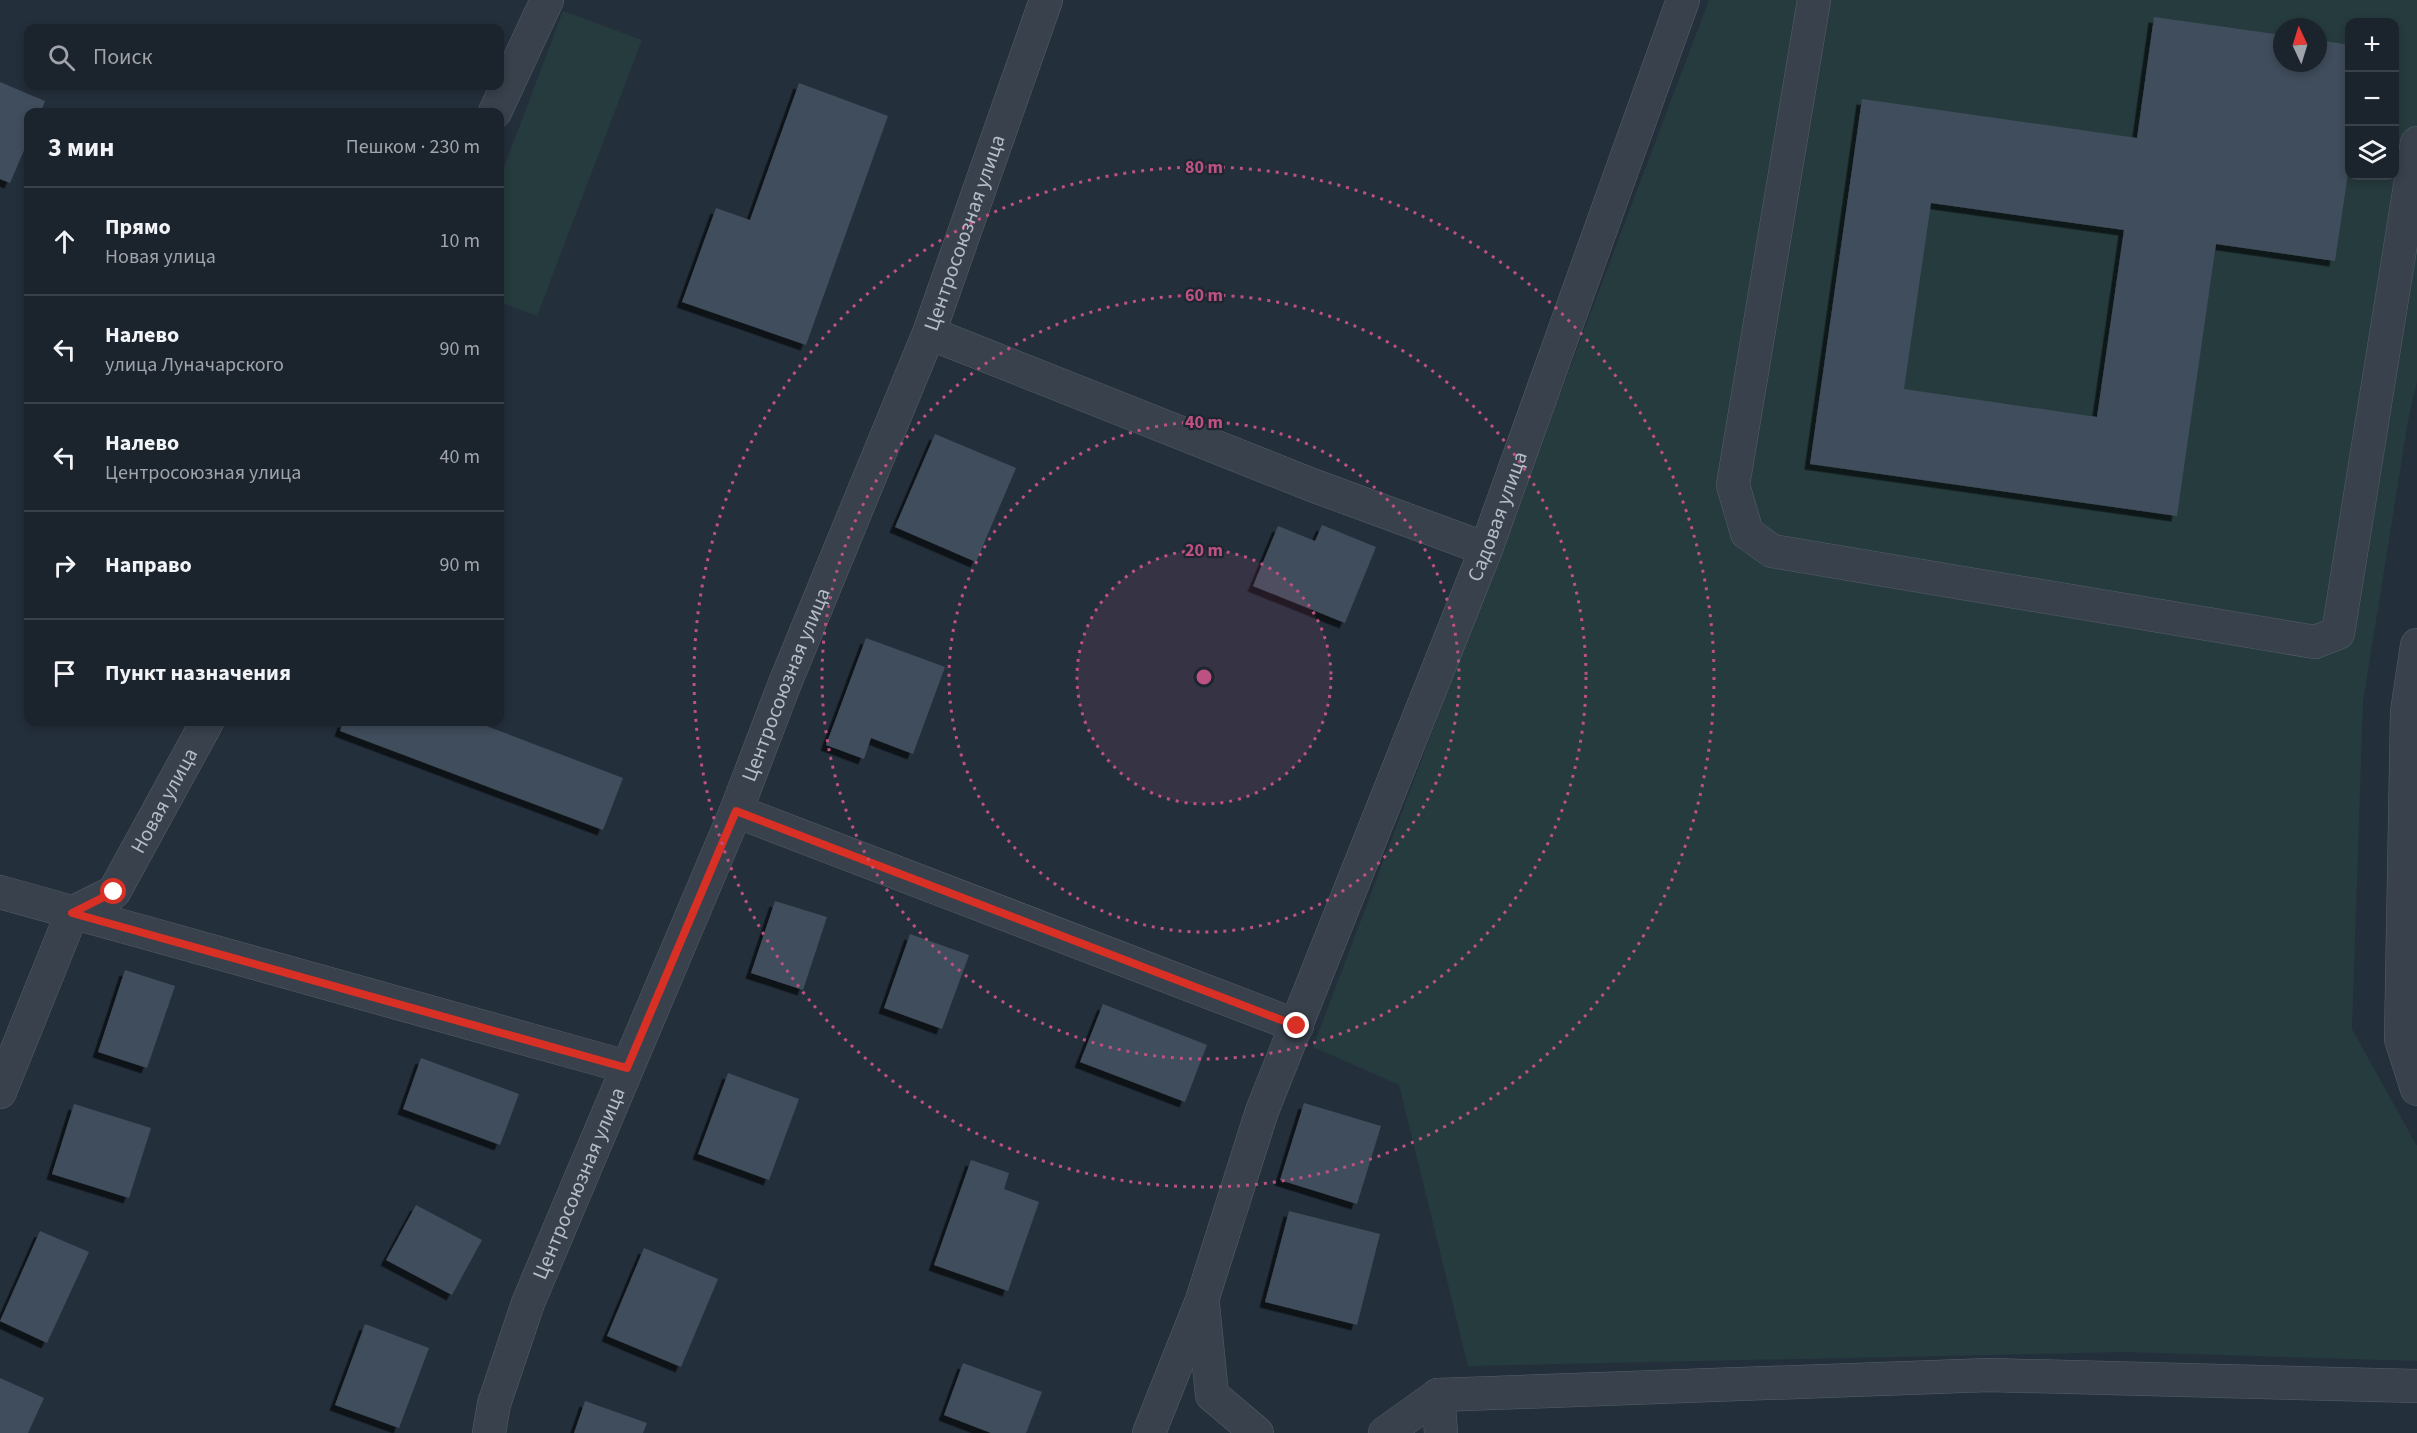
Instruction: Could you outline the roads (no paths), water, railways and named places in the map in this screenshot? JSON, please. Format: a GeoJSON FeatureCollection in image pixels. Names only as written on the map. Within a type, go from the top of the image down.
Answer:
{"type":"FeatureCollection","features":[{"type":"Feature","properties":{"kind":"street"},"geometry":{"type":"LineString","coordinates":[[497,108],[546,0]]}},
{"type":"Feature","properties":{"kind":"street","name":"Центросоюзная улица"},"geometry":{"type":"LineString","coordinates":[[489,1433],[494,1404],[528,1303],[736,811],[785,683],[929,333],[1046,0]]}},
{"type":"Feature","properties":{"kind":"street","name":"Садовая улица"},"geometry":{"type":"LineString","coordinates":[[1149,1433],[1203,1300],[1262,1111],[1486,549],[1683,0]]}},
{"type":"Feature","properties":{"kind":"street"},"geometry":{"type":"LineString","coordinates":[[1814,0],[1733,484],[1747,533],[1772,551],[2315,642],[2338,633],[2417,143]]}},
{"type":"Feature","properties":{"kind":"street"},"geometry":{"type":"LineString","coordinates":[[929,333],[1312,485],[1486,549]]}},
{"type":"Feature","properties":{"kind":"street"},"geometry":{"type":"LineString","coordinates":[[2417,645],[2407,712],[2401,1039],[2417,1089]]}},
{"type":"Feature","properties":{"kind":"street","name":"Новая улица"},"geometry":{"type":"LineString","coordinates":[[72,913],[114,892],[205,726]]}},
{"type":"Feature","properties":{"kind":"street"},"geometry":{"type":"LineString","coordinates":[[736,811],[1297,1026]]}},
{"type":"Feature","properties":{"kind":"street"},"geometry":{"type":"LineString","coordinates":[[0,892],[627,1068]]}},
{"type":"Feature","properties":{"kind":"street"},"geometry":{"type":"LineString","coordinates":[[0,1092],[72,913]]}},
{"type":"Feature","properties":{"kind":"street"},"geometry":{"type":"LineString","coordinates":[[1203,1300],[1212,1395],[1257,1433]]}},
{"type":"Feature","properties":{"kind":"street"},"geometry":{"type":"LineString","coordinates":[[1385,1433],[1438,1395],[1989,1375],[2417,1386]]}},
{"type":"Feature","properties":{"kind":"street"},"geometry":{"type":"LineString","coordinates":[[1438,1395],[1440,1433]]}}]}
